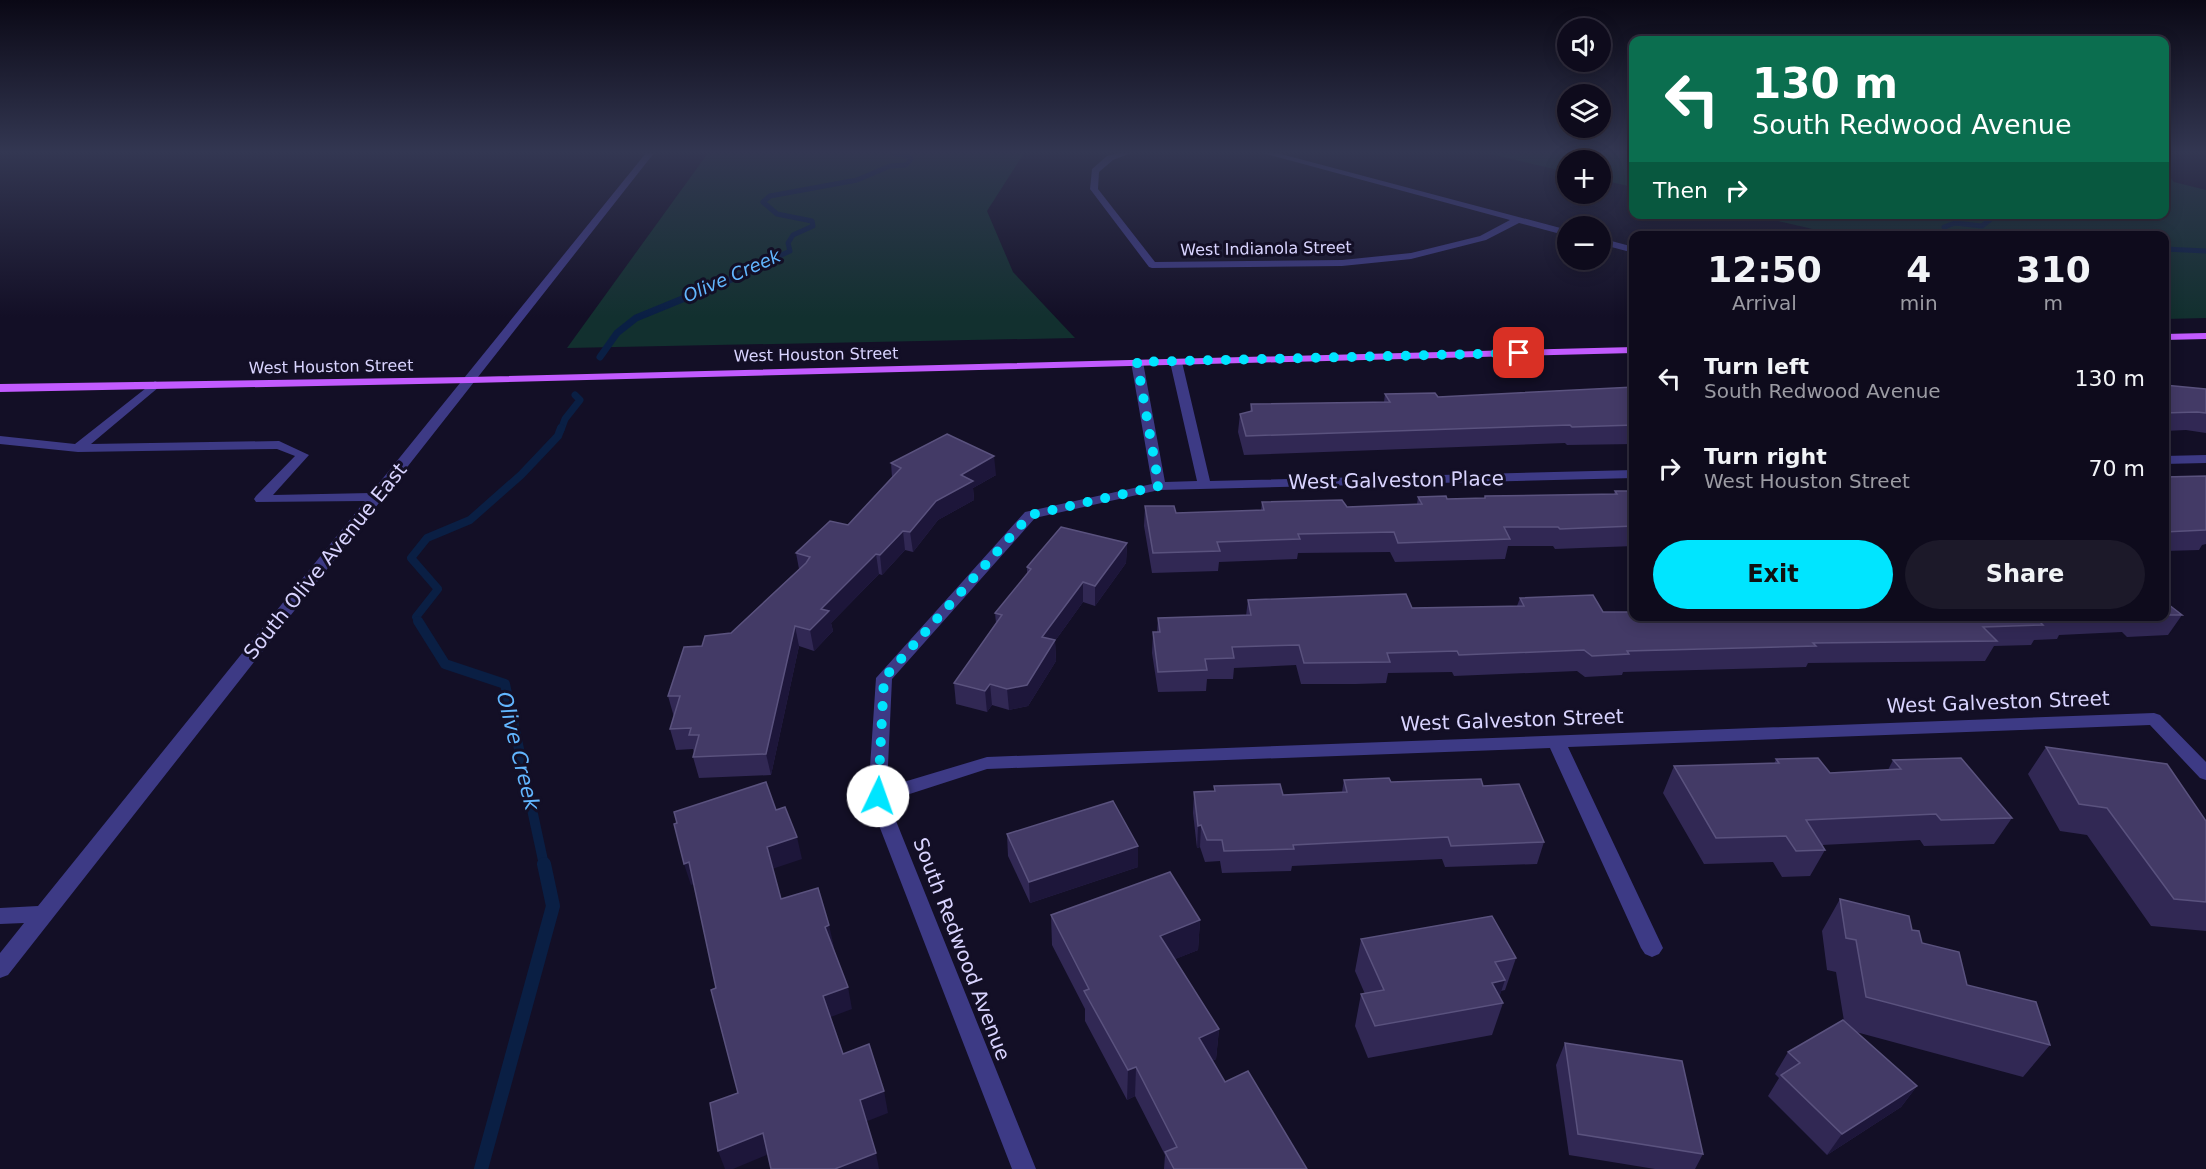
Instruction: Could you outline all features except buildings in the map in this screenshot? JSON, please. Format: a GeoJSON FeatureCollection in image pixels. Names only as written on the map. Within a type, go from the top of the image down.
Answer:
{"type":"FeatureCollection","features":[{"type":"Feature","properties":{"kind":"main road"},"geometry":{"type":"LineString","coordinates":[[2169,337],[2206,336]]}},
{"type":"Feature","properties":{"kind":"main road","name":"West Houston Street"},"geometry":{"type":"LineString","coordinates":[[0,388],[470,380],[1629,350]]}},
{"type":"Feature","properties":{"kind":"street","name":"South Olive Avenue East"},"geometry":{"type":"LineString","coordinates":[[0,969],[607,208]]}},
{"type":"Feature","properties":{"kind":"street","name":"West Indianola Street"},"geometry":{"type":"LineString","coordinates":[[1108,208],[1152,266],[1342,263],[1411,256],[1483,238],[1517,220]]}},
{"type":"Feature","properties":{"kind":"street"},"geometry":{"type":"LineString","coordinates":[[1471,208],[1557,230]]}},
{"type":"Feature","properties":{"kind":"street"},"geometry":{"type":"LineString","coordinates":[[1611,244],[1629,249]]}},
{"type":"Feature","properties":{"kind":"street"},"geometry":{"type":"LineString","coordinates":[[1137,362],[1159,486]]}},
{"type":"Feature","properties":{"kind":"street"},"geometry":{"type":"LineString","coordinates":[[1176,362],[1204,484]]}},
{"type":"Feature","properties":{"kind":"street"},"geometry":{"type":"LineString","coordinates":[[78,448],[155,386]]}},
{"type":"Feature","properties":{"kind":"street"},"geometry":{"type":"LineString","coordinates":[[0,440],[78,448],[279,445],[303,455],[261,499],[376,497]]}},
{"type":"Feature","properties":{"kind":"street"},"geometry":{"type":"LineString","coordinates":[[2169,460],[2206,459]]}},
{"type":"Feature","properties":{"kind":"street","name":"West Galveston Place"},"geometry":{"type":"LineString","coordinates":[[1159,486],[1629,474]]}},
{"type":"Feature","properties":{"kind":"street","name":"South Redwood Avenue"},"geometry":{"type":"LineString","coordinates":[[1024,1169],[878,796],[884,678],[1030,515],[1159,486]]}},
{"type":"Feature","properties":{"kind":"street","name":"West Galveston Street"},"geometry":{"type":"LineString","coordinates":[[878,796],[987,763],[2154,719],[2206,773]]}},
{"type":"Feature","properties":{"kind":"street"},"geometry":{"type":"LineString","coordinates":[[1556,741],[1652,948]]}},
{"type":"Feature","properties":{"kind":"street"},"geometry":{"type":"LineString","coordinates":[[0,916],[44,914]]}},
{"type":"Feature","properties":{"kind":"green space"},"geometry":{"type":"Polygon","coordinates":[[[669,208],[989,208],[987,211],[1013,272],[1075,338],[567,348],[669,208]]]}},
{"type":"Feature","properties":{"kind":"green space"},"geometry":{"type":"Polygon","coordinates":[[[2169,208],[2206,208],[2206,318],[2169,319],[2169,231],[1821,231],[1769,219],[2169,219],[2169,208]]]}},
{"type":"Feature","properties":{"kind":"waterway","name":"Olive Creek"},"geometry":{"type":"LineString","coordinates":[[737,276],[790,251],[788,243],[793,235],[813,226],[812,221],[777,214],[769,208]]}},
{"type":"Feature","properties":{"kind":"waterway"},"geometry":{"type":"LineString","coordinates":[[1946,231],[1944,227],[1955,223],[1982,226],[1991,219]]}},
{"type":"Feature","properties":{"kind":"waterway"},"geometry":{"type":"LineString","coordinates":[[2169,249],[2206,251]]}},
{"type":"Feature","properties":{"kind":"waterway","name":"Olive Creek"},"geometry":{"type":"LineString","coordinates":[[600,357],[617,333],[636,318],[741,275]]}},
{"type":"Feature","properties":{"kind":"waterway","name":"Olive Creek"},"geometry":{"type":"LineString","coordinates":[[561,430],[565,419],[580,400],[575,395]]}},
{"type":"Feature","properties":{"kind":"waterway","name":"Olive Creek"},"geometry":{"type":"LineString","coordinates":[[418,621],[416,617],[438,589],[411,558],[427,538],[470,520],[521,475],[558,436],[561,428]]}},
{"type":"Feature","properties":{"kind":"waterway","name":"Olive Creek"},"geometry":{"type":"LineString","coordinates":[[418,621],[445,664],[505,684],[544,865]]}},
{"type":"Feature","properties":{"kind":"waterway","name":"Olive Creek"},"geometry":{"type":"LineString","coordinates":[[481,1169],[553,906],[544,864]]}},
{"type":"Feature","properties":{"kind":"route"},"geometry":{"type":"LineString","coordinates":[[878,796],[884,678],[1030,515],[1159,486],[1137,362],[1519,353]]}}]}
